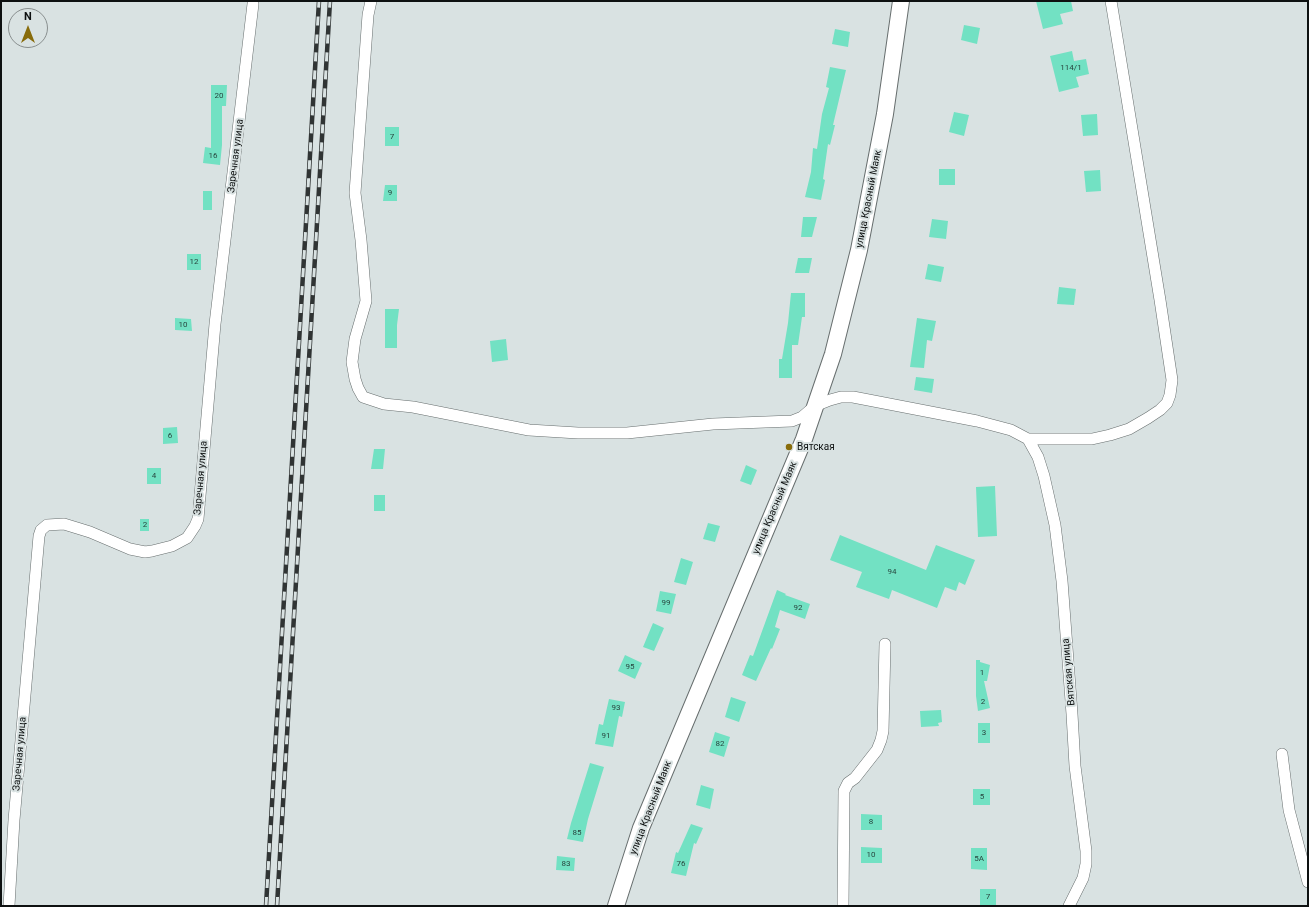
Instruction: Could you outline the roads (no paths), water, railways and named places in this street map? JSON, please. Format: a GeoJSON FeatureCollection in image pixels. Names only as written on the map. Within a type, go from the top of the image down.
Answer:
{"type":"FeatureCollection","features":[{"type":"Feature","properties":{"kind":"street"},"geometry":{"type":"LineString","coordinates":[[371,1],[368,15],[355,193],[361,240],[366,301],[355,339],[352,362],[355,379],[363,397],[384,404],[413,407],[529,430],[578,433],[627,432],[713,424],[792,421],[802,417],[815,406],[836,399],[854,397],[976,421],[1011,430],[1028,439],[1092,439],[1110,435],[1129,428],[1148,418],[1167,403],[1170,395],[1172,380],[1111,1]]}},
{"type":"Feature","properties":{"kind":"street","name":"улица Красный Маяк"},"geometry":{"type":"LineString","coordinates":[[616,906],[641,828],[804,439],[833,354],[859,250],[885,114],[901,1]]}},
{"type":"Feature","properties":{"kind":"street","name":"Заречная улица"},"geometry":{"type":"LineString","coordinates":[[9,906],[38,543],[41,530],[48,525],[55,523],[64,524],[90,532],[130,549],[152,551],[172,546],[187,538],[198,519],[215,324],[253,4]]}},
{"type":"Feature","properties":{"kind":"street","name":"Вятская улица"},"geometry":{"type":"LineString","coordinates":[[1028,439],[1038,457],[1055,525],[1062,581],[1075,766],[1086,851],[1086,864],[1083,878],[1069,906]]}},
{"type":"Feature","properties":{"kind":"street"},"geometry":{"type":"LineString","coordinates":[[843,906],[844,791],[848,783],[855,778],[876,750],[881,740],[883,732],[885,644]]}},
{"type":"Feature","properties":{"kind":"street"},"geometry":{"type":"LineString","coordinates":[[1282,754],[1289,810],[1308,882]]}},
{"type":"Feature","properties":{"kind":"railway"},"geometry":{"type":"LineString","coordinates":[[266,906],[319,1]]}},
{"type":"Feature","properties":{"kind":"railway"},"geometry":{"type":"LineString","coordinates":[[277,906],[330,1]]}},
{"type":"Feature","properties":{"kind":"place","name":"Вятская"},"geometry":{"type":"Point","coordinates":[789,447]}}]}
